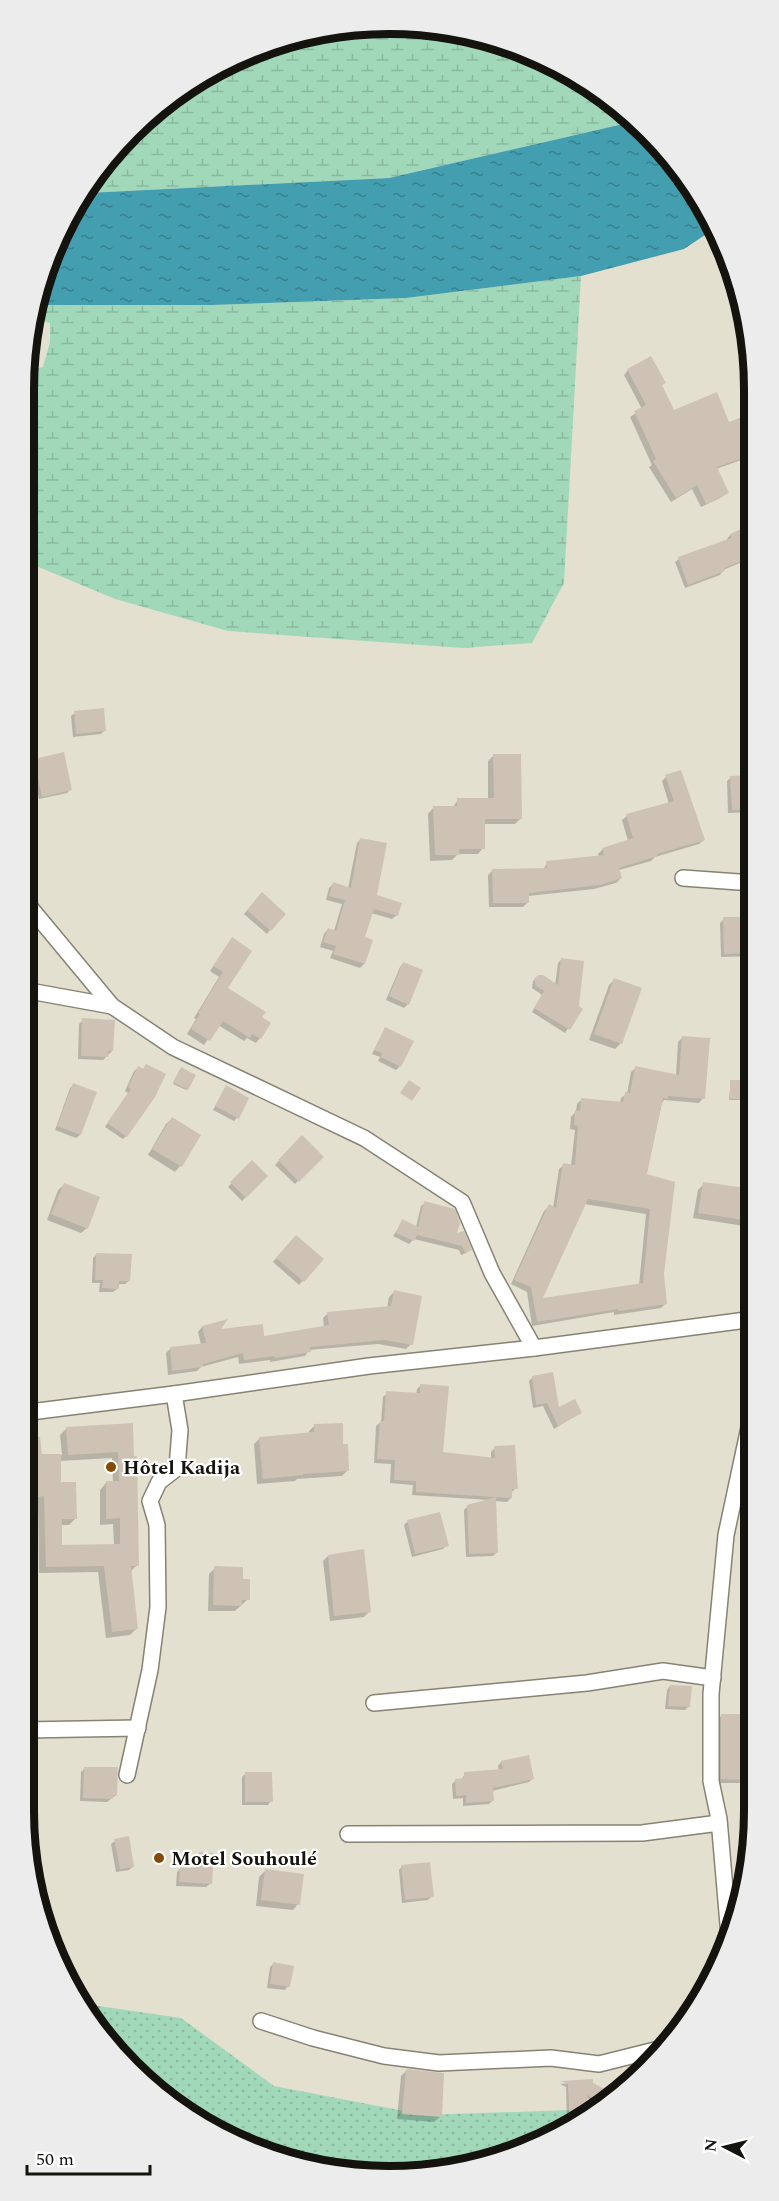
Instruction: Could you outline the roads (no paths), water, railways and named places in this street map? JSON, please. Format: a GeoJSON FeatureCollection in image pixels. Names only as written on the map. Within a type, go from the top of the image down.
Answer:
{"type":"FeatureCollection","features":[{"type":"Feature","properties":{"kind":"street"},"geometry":{"type":"LineString","coordinates":[[683,878],[744,882]]}},
{"type":"Feature","properties":{"kind":"street"},"geometry":{"type":"LineString","coordinates":[[34,912],[112,1006],[173,1047],[364,1138],[462,1202],[492,1273],[534,1348]]}},
{"type":"Feature","properties":{"kind":"street"},"geometry":{"type":"LineString","coordinates":[[34,992],[112,1006]]}},
{"type":"Feature","properties":{"kind":"street"},"geometry":{"type":"LineString","coordinates":[[34,1412],[369,1366],[534,1348],[744,1320]]}},
{"type":"Feature","properties":{"kind":"street"},"geometry":{"type":"LineString","coordinates":[[127,1775],[150,1670],[158,1607],[157,1525],[150,1501],[159,1482],[177,1468],[180,1430],[174,1394]]}},
{"type":"Feature","properties":{"kind":"street"},"geometry":{"type":"LineString","coordinates":[[728,1920],[719,1823],[711,1781],[713,1678],[726,1535],[744,1451]]}},
{"type":"Feature","properties":{"kind":"street"},"geometry":{"type":"LineString","coordinates":[[374,1703],[587,1683],[663,1671],[713,1678]]}},
{"type":"Feature","properties":{"kind":"street"},"geometry":{"type":"LineString","coordinates":[[34,1730],[138,1728]]}},
{"type":"Feature","properties":{"kind":"street"},"geometry":{"type":"LineString","coordinates":[[348,1834],[642,1833],[719,1823]]}},
{"type":"Feature","properties":{"kind":"street"},"geometry":{"type":"LineString","coordinates":[[261,2021],[313,2038],[384,2056],[440,2063],[552,2058],[598,2064],[652,2051]]}},
{"type":"Feature","properties":{"kind":"water"},"geometry":{"type":"Polygon","coordinates":[[[625,124],[641,138],[671,173],[685,192],[708,233],[684,249],[581,276],[406,298],[212,305],[45,305],[53,275],[71,232],[94,193],[389,178],[625,124]]]}},
{"type":"Feature","properties":{"kind":"place","name":"Hôtel Kadija"},"geometry":{"type":"Point","coordinates":[111,1467]}},
{"type":"Feature","properties":{"kind":"place","name":"Motel Souhoulé"},"geometry":{"type":"Point","coordinates":[159,1858]}}]}
